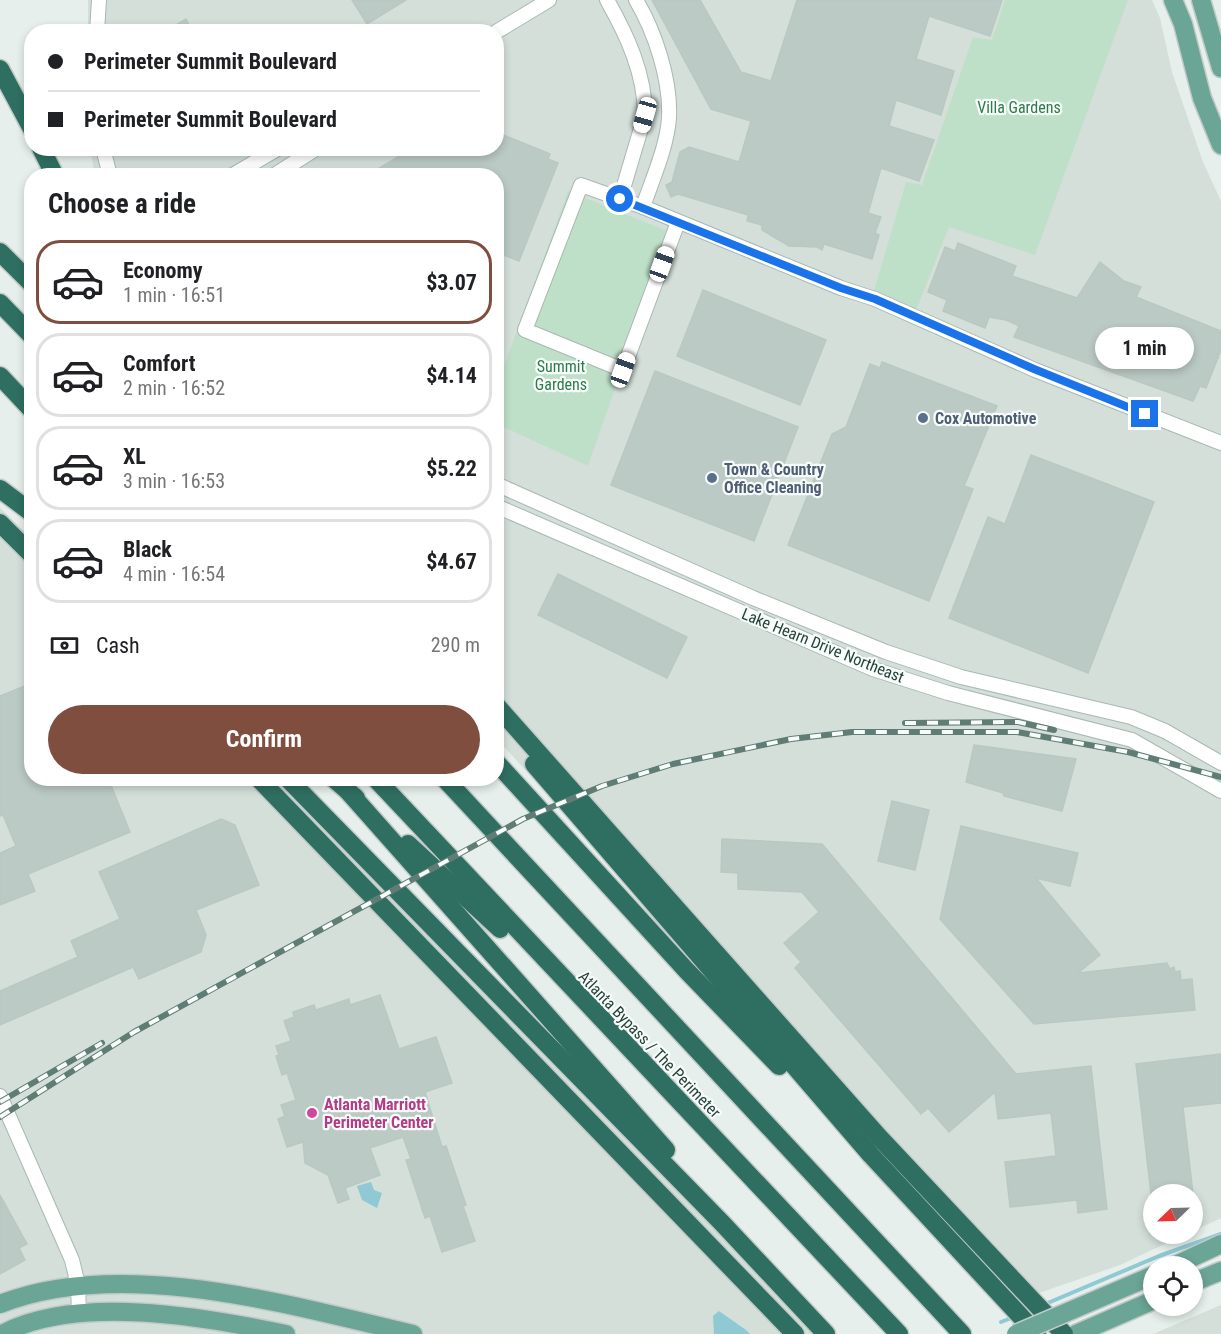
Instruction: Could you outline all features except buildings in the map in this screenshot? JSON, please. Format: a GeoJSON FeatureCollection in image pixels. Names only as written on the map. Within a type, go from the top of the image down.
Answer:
{"type":"FeatureCollection","features":[{"type":"Feature","properties":{"kind":"highway"},"geometry":{"type":"LineString","coordinates":[[0,69],[24,114]]}},
{"type":"Feature","properties":{"kind":"highway"},"geometry":{"type":"LineString","coordinates":[[0,252],[24,276]]}},
{"type":"Feature","properties":{"kind":"highway"},"geometry":{"type":"LineString","coordinates":[[0,303],[24,328]]}},
{"type":"Feature","properties":{"kind":"highway"},"geometry":{"type":"LineString","coordinates":[[0,376],[24,402]]}},
{"type":"Feature","properties":{"kind":"highway"},"geometry":{"type":"LineString","coordinates":[[0,489],[24,507]]}},
{"type":"Feature","properties":{"kind":"highway"},"geometry":{"type":"LineString","coordinates":[[0,523],[24,547]]}},
{"type":"Feature","properties":{"kind":"highway"},"geometry":{"type":"LineString","coordinates":[[504,714],[879,1137],[1064,1334]]}},
{"type":"Feature","properties":{"kind":"highway"},"geometry":{"type":"LineString","coordinates":[[504,730],[871,1155],[1037,1334]]}},
{"type":"Feature","properties":{"kind":"highway"},"geometry":{"type":"LineString","coordinates":[[504,771],[687,970],[848,1137],[871,1155]]}},
{"type":"Feature","properties":{"kind":"highway"},"geometry":{"type":"LineString","coordinates":[[266,786],[795,1334]]}},
{"type":"Feature","properties":{"kind":"highway"},"geometry":{"type":"LineString","coordinates":[[295,786],[722,1223],[826,1334]]}},
{"type":"Feature","properties":{"kind":"highway"},"geometry":{"type":"LineString","coordinates":[[342,786],[691,1178],[722,1223]]}},
{"type":"Feature","properties":{"kind":"highway"},"geometry":{"type":"LineString","coordinates":[[342,786],[506,935],[537,952]]}},
{"type":"Feature","properties":{"kind":"highway","name":"Atlanta Bypass / The Perimeter"},"geometry":{"type":"LineString","coordinates":[[382,786],[899,1334]]}},
{"type":"Feature","properties":{"kind":"highway","name":"Atlanta Bypass / The Perimeter"},"geometry":{"type":"LineString","coordinates":[[451,786],[962,1334]]}},
{"type":"Feature","properties":{"kind":"main road"},"geometry":{"type":"LineString","coordinates":[[1173,0],[1183,24],[1202,98],[1221,145]]}},
{"type":"Feature","properties":{"kind":"main road"},"geometry":{"type":"LineString","coordinates":[[1201,0],[1221,68]]}},
{"type":"Feature","properties":{"kind":"main road"},"geometry":{"type":"LineString","coordinates":[[1195,1256],[1221,1244]]}},
{"type":"Feature","properties":{"kind":"main road"},"geometry":{"type":"LineString","coordinates":[[1203,1278],[1221,1271]]}},
{"type":"Feature","properties":{"kind":"main road"},"geometry":{"type":"LineString","coordinates":[[1016,1334],[1143,1280]]}},
{"type":"Feature","properties":{"kind":"main road"},"geometry":{"type":"LineString","coordinates":[[0,1304],[48,1289],[78,1285],[130,1285],[227,1294],[351,1327],[413,1334]]}},
{"type":"Feature","properties":{"kind":"main road"},"geometry":{"type":"LineString","coordinates":[[1076,1334],[1143,1305]]}},
{"type":"Feature","properties":{"kind":"main road"},"geometry":{"type":"LineString","coordinates":[[2,1334],[45,1319],[80,1313],[188,1318],[286,1334]]}},
{"type":"Feature","properties":{"kind":"street"},"geometry":{"type":"LineString","coordinates":[[98,24],[99,0]]}},
{"type":"Feature","properties":{"kind":"street"},"geometry":{"type":"LineString","coordinates":[[504,27],[549,0]]}},
{"type":"Feature","properties":{"kind":"street"},"geometry":{"type":"LineString","coordinates":[[607,0],[626,32],[645,100],[645,115],[620,199]]}},
{"type":"Feature","properties":{"kind":"street"},"geometry":{"type":"LineString","coordinates":[[636,0],[646,18],[657,49],[664,79],[669,120],[643,207]]}},
{"type":"Feature","properties":{"kind":"street"},"geometry":{"type":"LineString","coordinates":[[245,168],[265,156]]}},
{"type":"Feature","properties":{"kind":"street"},"geometry":{"type":"LineString","coordinates":[[286,168],[304,156]]}},
{"type":"Feature","properties":{"kind":"street"},"geometry":{"type":"LineString","coordinates":[[678,222],[623,370],[525,330],[581,185],[643,207],[841,288],[875,299],[1034,369],[1221,443]]}},
{"type":"Feature","properties":{"kind":"street","name":"Lake Hearn Drive Northeast"},"geometry":{"type":"LineString","coordinates":[[504,488],[744,594],[886,652],[961,677],[1131,717],[1165,731],[1221,763]]}},
{"type":"Feature","properties":{"kind":"street","name":"Lake Hearn Drive Northeast"},"geometry":{"type":"LineString","coordinates":[[504,509],[873,669],[948,693],[1132,740],[1221,792]]}},
{"type":"Feature","properties":{"kind":"street"},"geometry":{"type":"LineString","coordinates":[[0,1096],[72,1260],[78,1285],[80,1313]]}},
{"type":"Feature","properties":{"kind":"shaded area"},"geometry":{"type":"Polygon","coordinates":[[[88,0],[1152,0],[1160,18],[1172,72],[1203,162],[1221,201],[1221,1218],[1203,1226],[1203,1184],[1143,1184],[1143,1244],[1165,1244],[1120,1265],[1010,1303],[504,747],[504,168],[94,168],[91,156],[504,156],[504,24],[88,24],[88,0]]]}},
{"type":"Feature","properties":{"kind":"shaded area"},"geometry":{"type":"Polygon","coordinates":[[[0,508],[24,531],[24,786],[287,786],[599,1110],[820,1334],[0,1334],[0,508]]]}},
{"type":"Feature","properties":{"kind":"shaded area"},"geometry":{"type":"Polygon","coordinates":[[[1221,1305],[1221,1334],[1153,1334],[1195,1316],[1203,1316],[1203,1313],[1221,1305]]]}},
{"type":"Feature","properties":{"kind":"green space","name":"Villa Gardens"},"geometry":{"type":"Polygon","coordinates":[[[1005,0],[1128,0],[1035,255],[949,227],[913,318],[871,301],[906,182],[922,185],[973,37],[992,40],[1005,0]]]}},
{"type":"Feature","properties":{"kind":"green space","name":"Summit Gardens"},"geometry":{"type":"Polygon","coordinates":[[[568,191],[670,232],[588,466],[504,427],[504,366],[568,191]]]}},
{"type":"Feature","properties":{"kind":"water"},"geometry":{"type":"Polygon","coordinates":[[[371,1182],[374,1190],[382,1193],[377,1208],[362,1200],[357,1186],[371,1182]]]}},
{"type":"Feature","properties":{"kind":"water"},"geometry":{"type":"Polygon","coordinates":[[[719,1311],[750,1334],[714,1334],[713,1316],[719,1311]]]}},
{"type":"Feature","properties":{"kind":"waterway"},"geometry":{"type":"LineString","coordinates":[[1043,1305],[1159,1256],[1221,1234]]}},
{"type":"Feature","properties":{"kind":"waterway"},"geometry":{"type":"LineString","coordinates":[[1001,1322],[1014,1317]]}},
{"type":"Feature","properties":{"kind":"railway"},"geometry":{"type":"LineString","coordinates":[[905,723],[1018,722],[1054,730]]}},
{"type":"Feature","properties":{"kind":"railway"},"geometry":{"type":"LineString","coordinates":[[0,1117],[134,1032],[523,819],[602,786],[673,764],[791,739],[852,732],[1017,732],[1128,752],[1221,777]]}},
{"type":"Feature","properties":{"kind":"railway"},"geometry":{"type":"LineString","coordinates":[[0,1102],[102,1043]]}},
{"type":"Feature","properties":{"kind":"place","name":"Cox Automotive"},"geometry":{"type":"Point","coordinates":[923,418]}},
{"type":"Feature","properties":{"kind":"place","name":"Town & Country Office Cleaning"},"geometry":{"type":"Point","coordinates":[712,478]}},
{"type":"Feature","properties":{"kind":"place","name":"Atlanta Marriott Perimeter Center"},"geometry":{"type":"Point","coordinates":[312,1113]}},
{"type":"Feature","properties":{"kind":"route"},"geometry":{"type":"LineString","coordinates":[[620,199],[841,288],[875,299],[1034,369],[1145,414]]}}]}
